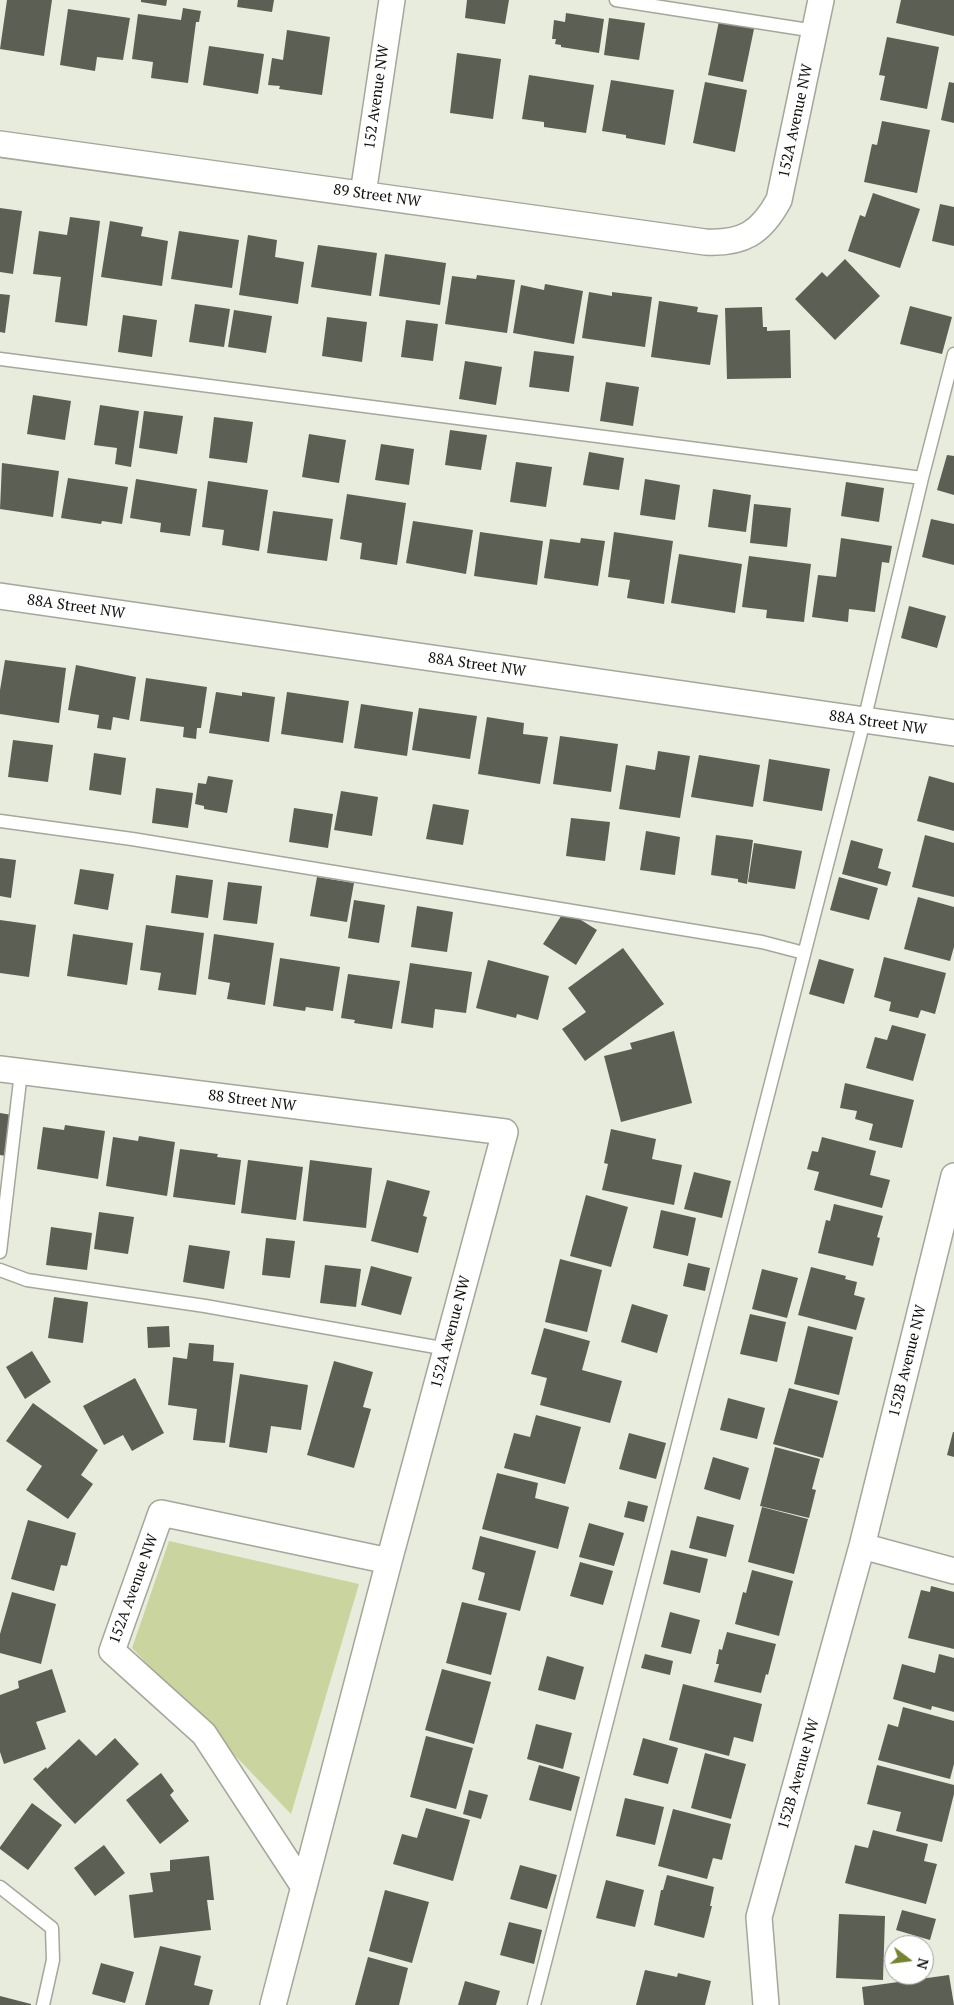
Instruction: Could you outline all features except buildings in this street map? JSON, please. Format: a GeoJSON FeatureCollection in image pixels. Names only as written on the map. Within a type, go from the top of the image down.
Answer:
{"type":"FeatureCollection","features":[{"type":"Feature","properties":{"kind":"street","name":"152 Avenue NW"},"geometry":{"type":"LineString","coordinates":[[363,194],[392,0]]}},
{"type":"Feature","properties":{"kind":"street","name":"152A Avenue NW"},"geometry":{"type":"LineString","coordinates":[[752,233],[770,216],[779,200],[821,0]]}},
{"type":"Feature","properties":{"kind":"street","name":"89 Street NW"},"geometry":{"type":"LineString","coordinates":[[0,144],[705,242],[724,243],[737,240],[752,233]]}},
{"type":"Feature","properties":{"kind":"street","name":"88A Street NW"},"geometry":{"type":"LineString","coordinates":[[0,596],[954,733]]}},
{"type":"Feature","properties":{"kind":"street","name":"88 Street NW"},"geometry":{"type":"LineString","coordinates":[[10,1071],[505,1132]]}},
{"type":"Feature","properties":{"kind":"street","name":"152A Avenue NW"},"geometry":{"type":"LineString","coordinates":[[273,2005],[389,1561],[505,1132]]}},
{"type":"Feature","properties":{"kind":"street","name":"152B Avenue NW"},"geometry":{"type":"LineString","coordinates":[[766,2005],[759,1917],[862,1546],[954,1176]]}},
{"type":"Feature","properties":{"kind":"street","name":"152A Avenue NW"},"geometry":{"type":"LineString","coordinates":[[304,1887],[204,1734],[112,1651],[161,1513],[389,1561]]}},
{"type":"Feature","properties":{"kind":"street"},"geometry":{"type":"LineString","coordinates":[[862,1546],[954,1570]]}},
{"type":"Feature","properties":{"kind":"lane"},"geometry":{"type":"LineString","coordinates":[[616,0],[815,31]]}},
{"type":"Feature","properties":{"kind":"lane"},"geometry":{"type":"LineString","coordinates":[[534,2005],[864,721],[922,478],[954,354]]}},
{"type":"Feature","properties":{"kind":"lane"},"geometry":{"type":"LineString","coordinates":[[0,359],[922,478]]}},
{"type":"Feature","properties":{"kind":"lane"},"geometry":{"type":"LineString","coordinates":[[0,821],[132,839],[684,929],[762,942],[804,954]]}},
{"type":"Feature","properties":{"kind":"lane"},"geometry":{"type":"LineString","coordinates":[[0,1252],[10,1071]]}},
{"type":"Feature","properties":{"kind":"lane"},"geometry":{"type":"LineString","coordinates":[[0,1270],[27,1280],[205,1306],[446,1349]]}},
{"type":"Feature","properties":{"kind":"lane"},"geometry":{"type":"LineString","coordinates":[[0,1887],[52,1928],[53,1960],[43,2005]]}},
{"type":"Feature","properties":{"kind":"green space"},"geometry":{"type":"Polygon","coordinates":[[[169,1541],[359,1584],[291,1814],[132,1648],[169,1541]]]}}]}
